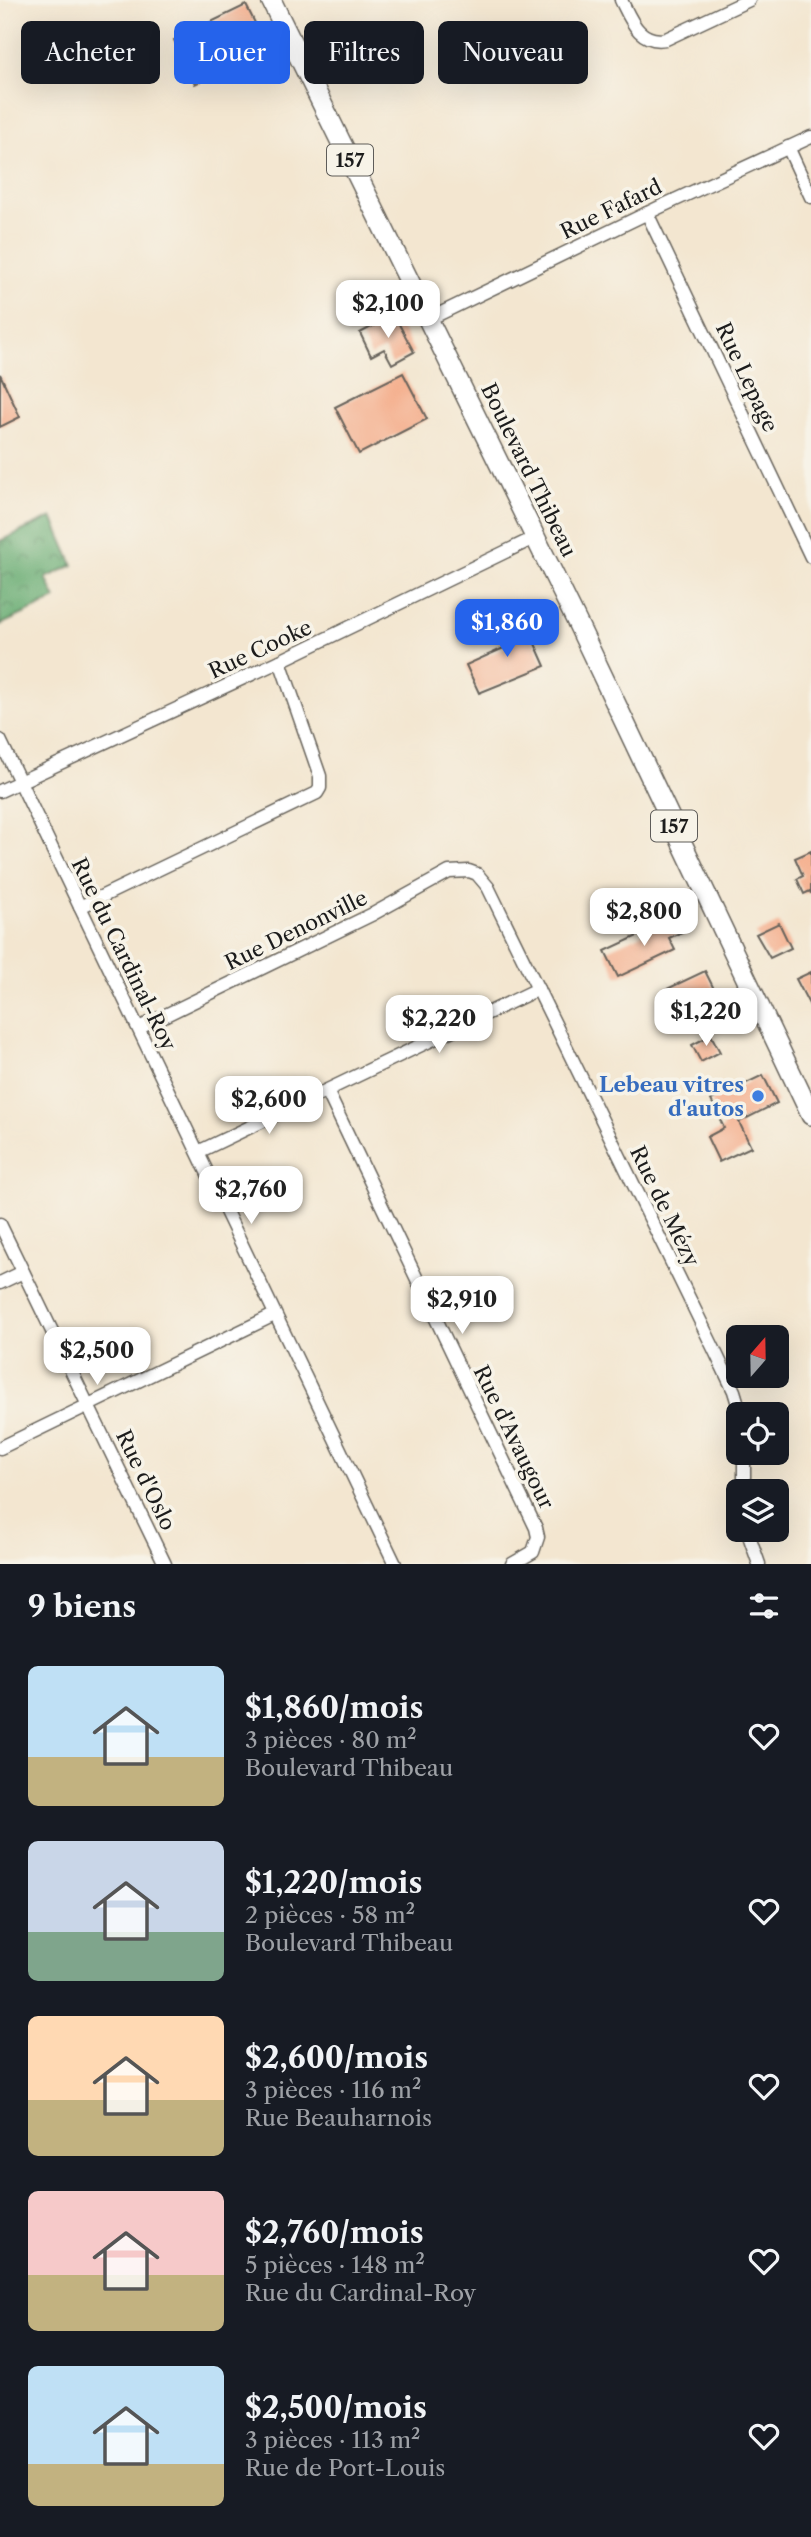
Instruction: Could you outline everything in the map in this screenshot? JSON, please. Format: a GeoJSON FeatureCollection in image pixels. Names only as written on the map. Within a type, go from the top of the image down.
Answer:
{"type":"FeatureCollection","features":[{"type":"Feature","properties":{"kind":"main road","name":"Boulevard Thibeau"},"geometry":{"type":"LineString","coordinates":[[271,0],[536,537],[811,1115]]}},
{"type":"Feature","properties":{"kind":"street"},"geometry":{"type":"LineString","coordinates":[[621,0],[638,32],[648,39],[660,40],[749,0]]}},
{"type":"Feature","properties":{"kind":"street","name":"Rue Fafard"},"geometry":{"type":"LineString","coordinates":[[429,319],[811,136]]}},
{"type":"Feature","properties":{"kind":"street"},"geometry":{"type":"LineString","coordinates":[[788,147],[811,197]]}},
{"type":"Feature","properties":{"kind":"street","name":"Rue Lepage"},"geometry":{"type":"LineString","coordinates":[[647,213],[811,557]]}},
{"type":"Feature","properties":{"kind":"street","name":"Rue Cooke"},"geometry":{"type":"LineString","coordinates":[[0,792],[281,661],[536,537]]}},
{"type":"Feature","properties":{"kind":"street"},"geometry":{"type":"LineString","coordinates":[[80,907],[317,793],[320,776],[281,661]]}},
{"type":"Feature","properties":{"kind":"street","name":"Rue du Cardinal-Roy"},"geometry":{"type":"LineString","coordinates":[[0,740],[395,1564]]}},
{"type":"Feature","properties":{"kind":"street","name":"Rue de Mézy"},"geometry":{"type":"LineString","coordinates":[[470,871],[477,874],[488,887],[718,1358],[736,1402]]}},
{"type":"Feature","properties":{"kind":"street","name":"Rue Denonville"},"geometry":{"type":"LineString","coordinates":[[139,1028],[373,914],[449,872],[470,871]]}},
{"type":"Feature","properties":{"kind":"street"},"geometry":{"type":"LineString","coordinates":[[198,1152],[538,989]]}},
{"type":"Feature","properties":{"kind":"street","name":"Rue d'Avaugour"},"geometry":{"type":"LineString","coordinates":[[327,1091],[536,1528],[538,1537],[533,1552],[512,1564]]}},
{"type":"Feature","properties":{"kind":"street","name":"Rue d'Oslo"},"geometry":{"type":"LineString","coordinates":[[0,1224],[164,1564]]}},
{"type":"Feature","properties":{"kind":"street"},"geometry":{"type":"LineString","coordinates":[[0,1283],[23,1272]]}},
{"type":"Feature","properties":{"kind":"street"},"geometry":{"type":"LineString","coordinates":[[0,1448],[274,1315]]}},
{"type":"Feature","properties":{"kind":"street"},"geometry":{"type":"LineString","coordinates":[[751,1542],[759,1564]]}},
{"type":"Feature","properties":{"kind":"green space"},"geometry":{"type":"Polygon","coordinates":[[[52,517],[73,565],[46,578],[56,599],[0,625],[0,541],[52,517]]]}},
{"type":"Feature","properties":{"kind":"building"},"geometry":{"type":"Polygon","coordinates":[[[246,5],[254,21],[213,21],[246,5]]]}},
{"type":"Feature","properties":{"kind":"building"},"geometry":{"type":"Polygon","coordinates":[[[394,315],[414,352],[392,364],[384,349],[371,356],[360,333],[394,315]]]}},
{"type":"Feature","properties":{"kind":"building"},"geometry":{"type":"Polygon","coordinates":[[[403,373],[427,419],[359,454],[335,407],[403,373]]]}},
{"type":"Feature","properties":{"kind":"building"},"geometry":{"type":"Polygon","coordinates":[[[0,374],[20,417],[0,427],[0,374]]]}},
{"type":"Feature","properties":{"kind":"building"},"geometry":{"type":"Polygon","coordinates":[[[524,619],[545,666],[479,693],[466,665],[506,647],[498,630],[524,619]]]}},
{"type":"Feature","properties":{"kind":"building"},"geometry":{"type":"Polygon","coordinates":[[[811,851],[811,894],[810,891],[804,894],[797,879],[803,876],[795,858],[811,851]]]}},
{"type":"Feature","properties":{"kind":"building"},"geometry":{"type":"Polygon","coordinates":[[[678,917],[684,931],[669,938],[675,950],[618,977],[605,951],[678,917]]]}},
{"type":"Feature","properties":{"kind":"building"},"geometry":{"type":"Polygon","coordinates":[[[779,923],[791,948],[770,958],[756,934],[779,923]]]}},
{"type":"Feature","properties":{"kind":"building"},"geometry":{"type":"Polygon","coordinates":[[[705,971],[719,999],[679,1018],[665,990],[705,971]]]}},
{"type":"Feature","properties":{"kind":"building"},"geometry":{"type":"Polygon","coordinates":[[[811,972],[811,1008],[796,979],[811,972]]]}},
{"type":"Feature","properties":{"kind":"building"},"geometry":{"type":"Polygon","coordinates":[[[711,1035],[720,1052],[701,1062],[692,1045],[711,1035]]]}},
{"type":"Feature","properties":{"kind":"building"},"geometry":{"type":"Polygon","coordinates":[[[763,1075],[777,1103],[739,1122],[751,1147],[719,1162],[707,1137],[724,1128],[711,1100],[763,1075]]]}},
{"type":"Feature","properties":{"kind":"place","name":"Lebeau vitres d'autos"},"geometry":{"type":"Point","coordinates":[758,1096]}}]}
